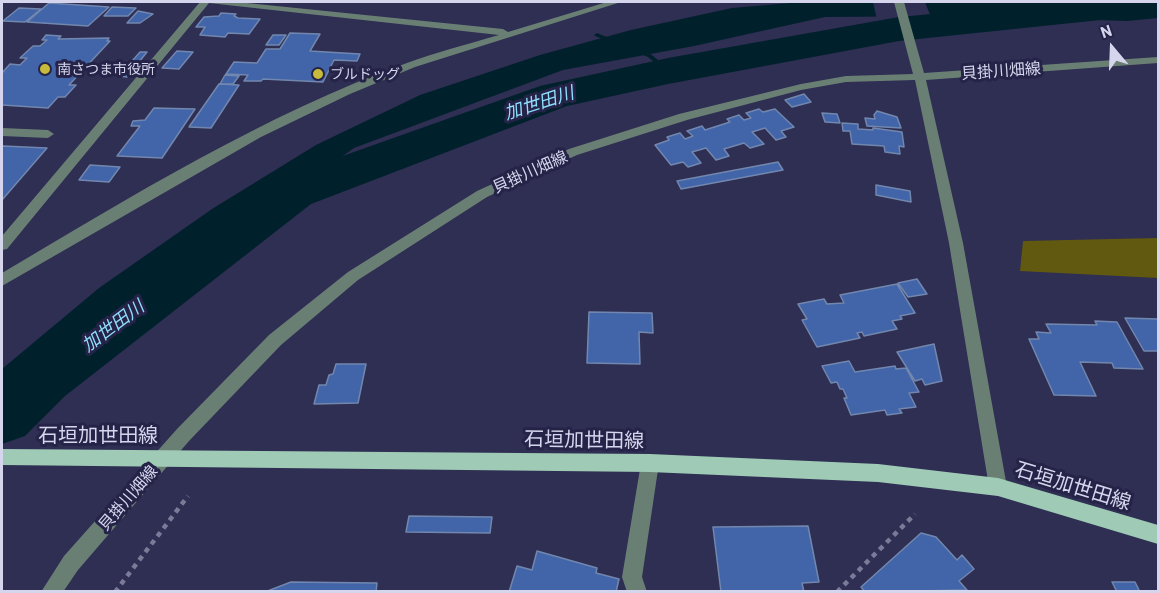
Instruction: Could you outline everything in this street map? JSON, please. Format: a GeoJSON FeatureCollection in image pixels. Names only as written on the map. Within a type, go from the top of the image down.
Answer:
{"type":"FeatureCollection","features":[{"type":"Feature","properties":{"kind":"main road","name":"石垣加世田線"},"geometry":{"type":"LineString","coordinates":[[2,457],[650,463],[878,472],[998,487],[1158,536]]}},
{"type":"Feature","properties":{"kind":"street"},"geometry":{"type":"LineString","coordinates":[[2,245],[206,2]]}},
{"type":"Feature","properties":{"kind":"street"},"geometry":{"type":"LineString","coordinates":[[213,2],[509,33]]}},
{"type":"Feature","properties":{"kind":"street"},"geometry":{"type":"LineString","coordinates":[[2,280],[97,223],[258,134],[346,92],[411,65],[616,2]]}},
{"type":"Feature","properties":{"kind":"street"},"geometry":{"type":"LineString","coordinates":[[900,2],[938,146],[998,487]]}},
{"type":"Feature","properties":{"kind":"street","name":"貝掛川畑線"},"geometry":{"type":"LineString","coordinates":[[51,591],[71,563],[183,435],[275,340],[353,276],[482,194],[573,152],[683,117],[801,87],[846,79],[920,72],[1158,60]]}},
{"type":"Feature","properties":{"kind":"street"},"geometry":{"type":"LineString","coordinates":[[2,132],[48,134]]}},
{"type":"Feature","properties":{"kind":"street"},"geometry":{"type":"LineString","coordinates":[[637,591],[632,577],[650,463]]}},
{"type":"Feature","properties":{"kind":"path"},"geometry":{"type":"LineString","coordinates":[[115,591],[188,496]]}},
{"type":"Feature","properties":{"kind":"path"},"geometry":{"type":"LineString","coordinates":[[837,591],[915,514]]}},
{"type":"Feature","properties":{"kind":"shaded area"},"geometry":{"type":"Polygon","coordinates":[[[1158,238],[1158,278],[1020,271],[1023,241],[1158,238]]]}},
{"type":"Feature","properties":{"kind":"water"},"geometry":{"type":"Polygon","coordinates":[[[802,2],[1158,2],[1158,18],[1127,21],[978,16],[825,17],[694,46],[563,70],[354,148],[165,282],[38,390],[2,428],[2,369],[99,288],[212,209],[316,145],[420,95],[540,55],[631,30],[732,8],[802,2]]]}},
{"type":"Feature","properties":{"kind":"pier"},"geometry":{"type":"Polygon","coordinates":[[[873,2],[925,2],[932,20],[877,20],[873,2]]]}},
{"type":"Feature","properties":{"kind":"building"},"geometry":{"type":"Polygon","coordinates":[[[49,3],[109,7],[88,26],[27,22],[49,3]]]}},
{"type":"Feature","properties":{"kind":"building"},"geometry":{"type":"Polygon","coordinates":[[[112,7],[136,8],[128,16],[104,16],[112,7]]]}},
{"type":"Feature","properties":{"kind":"building"},"geometry":{"type":"Polygon","coordinates":[[[19,8],[41,9],[25,22],[3,21],[19,8]]]}},
{"type":"Feature","properties":{"kind":"building"},"geometry":{"type":"Polygon","coordinates":[[[138,11],[153,14],[140,23],[127,23],[138,11]]]}},
{"type":"Feature","properties":{"kind":"building"},"geometry":{"type":"Polygon","coordinates":[[[221,13],[236,14],[234,16],[238,18],[260,19],[249,34],[228,33],[225,37],[200,35],[205,27],[196,27],[204,17],[219,16],[221,13]]]}},
{"type":"Feature","properties":{"kind":"building"},"geometry":{"type":"Polygon","coordinates":[[[290,33],[320,34],[310,51],[360,54],[357,61],[334,60],[323,82],[263,79],[244,81],[248,75],[226,74],[234,62],[257,63],[266,49],[280,49],[290,33]]]}},
{"type":"Feature","properties":{"kind":"building","name":"南さつま市役所"},"geometry":{"type":"Polygon","coordinates":[[[46,35],[61,36],[58,39],[109,38],[107,41],[110,41],[69,85],[76,85],[65,97],[58,97],[48,108],[2,105],[2,73],[10,64],[20,65],[27,58],[20,58],[33,46],[40,46],[47,40],[42,40],[46,35]]]}},
{"type":"Feature","properties":{"kind":"building"},"geometry":{"type":"Polygon","coordinates":[[[273,35],[286,35],[279,45],[266,45],[273,35]]]}},
{"type":"Feature","properties":{"kind":"building"},"geometry":{"type":"Polygon","coordinates":[[[177,51],[193,52],[179,69],[162,68],[177,51]]]}},
{"type":"Feature","properties":{"kind":"building"},"geometry":{"type":"Polygon","coordinates":[[[140,52],[147,52],[127,77],[119,76],[140,52]]]}},
{"type":"Feature","properties":{"kind":"building"},"geometry":{"type":"Polygon","coordinates":[[[225,75],[239,76],[233,84],[220,84],[225,75]]]}},
{"type":"Feature","properties":{"kind":"building"},"geometry":{"type":"Polygon","coordinates":[[[219,84],[239,85],[211,128],[189,127],[219,84]]]}},
{"type":"Feature","properties":{"kind":"building"},"geometry":{"type":"Polygon","coordinates":[[[804,94],[811,102],[792,107],[785,100],[804,94]]]}},
{"type":"Feature","properties":{"kind":"building"},"geometry":{"type":"Polygon","coordinates":[[[154,108],[195,109],[162,158],[117,156],[140,126],[131,126],[133,121],[145,120],[154,108]]]}},
{"type":"Feature","properties":{"kind":"building"},"geometry":{"type":"Polygon","coordinates":[[[759,109],[763,112],[775,109],[794,127],[781,131],[786,137],[776,140],[765,128],[752,132],[764,144],[750,148],[744,143],[724,149],[729,156],[716,160],[706,148],[692,152],[701,163],[688,167],[683,162],[671,165],[655,145],[669,140],[667,137],[680,133],[685,139],[693,136],[687,131],[702,126],[705,130],[730,122],[727,119],[739,115],[744,120],[751,118],[746,113],[759,109]]]}},
{"type":"Feature","properties":{"kind":"building"},"geometry":{"type":"Polygon","coordinates":[[[877,111],[897,117],[901,128],[867,126],[865,118],[875,119],[874,115],[877,111]]]}},
{"type":"Feature","properties":{"kind":"building"},"geometry":{"type":"Polygon","coordinates":[[[822,113],[837,114],[840,123],[825,122],[822,113]]]}},
{"type":"Feature","properties":{"kind":"building"},"geometry":{"type":"Polygon","coordinates":[[[842,123],[858,124],[858,129],[873,130],[873,128],[902,132],[904,147],[899,146],[900,154],[885,152],[884,146],[852,144],[850,131],[843,131],[842,123]]]}},
{"type":"Feature","properties":{"kind":"building"},"geometry":{"type":"Polygon","coordinates":[[[3,146],[47,148],[2,200],[2,148],[3,146]]]}},
{"type":"Feature","properties":{"kind":"building"},"geometry":{"type":"Polygon","coordinates":[[[778,162],[783,170],[681,189],[677,181],[778,162]]]}},
{"type":"Feature","properties":{"kind":"building"},"geometry":{"type":"Polygon","coordinates":[[[90,165],[120,167],[109,182],[79,180],[90,165]]]}},
{"type":"Feature","properties":{"kind":"building"},"geometry":{"type":"Polygon","coordinates":[[[876,185],[910,191],[911,202],[876,195],[876,185]]]}},
{"type":"Feature","properties":{"kind":"building"},"geometry":{"type":"Polygon","coordinates":[[[917,279],[927,294],[908,297],[898,283],[917,279]]]}},
{"type":"Feature","properties":{"kind":"building"},"geometry":{"type":"Polygon","coordinates":[[[897,284],[915,313],[900,316],[902,319],[892,321],[897,329],[864,336],[862,332],[857,333],[860,338],[817,347],[802,320],[807,319],[798,304],[824,299],[827,304],[844,303],[840,295],[897,284]]]}},
{"type":"Feature","properties":{"kind":"building"},"geometry":{"type":"Polygon","coordinates":[[[589,312],[652,313],[653,333],[639,332],[640,364],[587,363],[589,312]]]}},
{"type":"Feature","properties":{"kind":"building"},"geometry":{"type":"Polygon","coordinates":[[[1125,318],[1158,319],[1158,351],[1144,351],[1125,318]]]}},
{"type":"Feature","properties":{"kind":"building"},"geometry":{"type":"Polygon","coordinates":[[[1095,321],[1117,322],[1143,369],[1114,368],[1112,363],[1080,362],[1096,396],[1054,395],[1029,339],[1039,339],[1036,332],[1051,333],[1046,324],[1097,325],[1095,321]]]}},
{"type":"Feature","properties":{"kind":"building"},"geometry":{"type":"Polygon","coordinates":[[[934,344],[942,381],[925,385],[922,379],[915,381],[897,352],[934,344]]]}},
{"type":"Feature","properties":{"kind":"building"},"geometry":{"type":"Polygon","coordinates":[[[849,361],[855,372],[895,366],[896,369],[906,368],[919,392],[909,393],[916,407],[899,409],[902,413],[887,415],[885,410],[851,415],[843,389],[840,389],[837,382],[831,383],[822,366],[849,361]]]}},
{"type":"Feature","properties":{"kind":"building"},"geometry":{"type":"Polygon","coordinates":[[[336,364],[366,364],[358,403],[314,404],[319,385],[326,385],[336,364]]]}},
{"type":"Feature","properties":{"kind":"building"},"geometry":{"type":"Polygon","coordinates":[[[409,516],[492,517],[490,533],[406,532],[409,516]]]}},
{"type":"Feature","properties":{"kind":"building"},"geometry":{"type":"Polygon","coordinates":[[[808,526],[819,582],[802,583],[804,592],[721,592],[713,527],[808,526]]]}},
{"type":"Feature","properties":{"kind":"building"},"geometry":{"type":"Polygon","coordinates":[[[921,533],[936,537],[957,560],[962,555],[974,569],[959,581],[967,590],[865,592],[861,587],[921,533]]]}},
{"type":"Feature","properties":{"kind":"building"},"geometry":{"type":"Polygon","coordinates":[[[537,551],[597,568],[596,573],[619,579],[616,592],[509,592],[517,566],[532,570],[537,551]]]}},
{"type":"Feature","properties":{"kind":"building"},"geometry":{"type":"Polygon","coordinates":[[[291,582],[377,583],[376,592],[265,592],[291,582]]]}},
{"type":"Feature","properties":{"kind":"building"},"geometry":{"type":"Polygon","coordinates":[[[1112,582],[1135,582],[1140,592],[1117,592],[1112,582]]]}},
{"type":"Feature","properties":{"kind":"waterway","name":"加世田川"},"geometry":{"type":"LineString","coordinates":[[2,415],[43,377],[293,192],[555,95],[668,71],[899,29],[1158,3]]}},
{"type":"Feature","properties":{"kind":"waterway"},"geometry":{"type":"LineString","coordinates":[[597,35],[614,42]]}},
{"type":"Feature","properties":{"kind":"waterway"},"geometry":{"type":"LineString","coordinates":[[638,51],[650,56],[668,71]]}},
{"type":"Feature","properties":{"kind":"place","name":"南さつま市役所"},"geometry":{"type":"Point","coordinates":[45,69]}},
{"type":"Feature","properties":{"kind":"place","name":"ブルドッグ"},"geometry":{"type":"Point","coordinates":[318,74]}}]}
